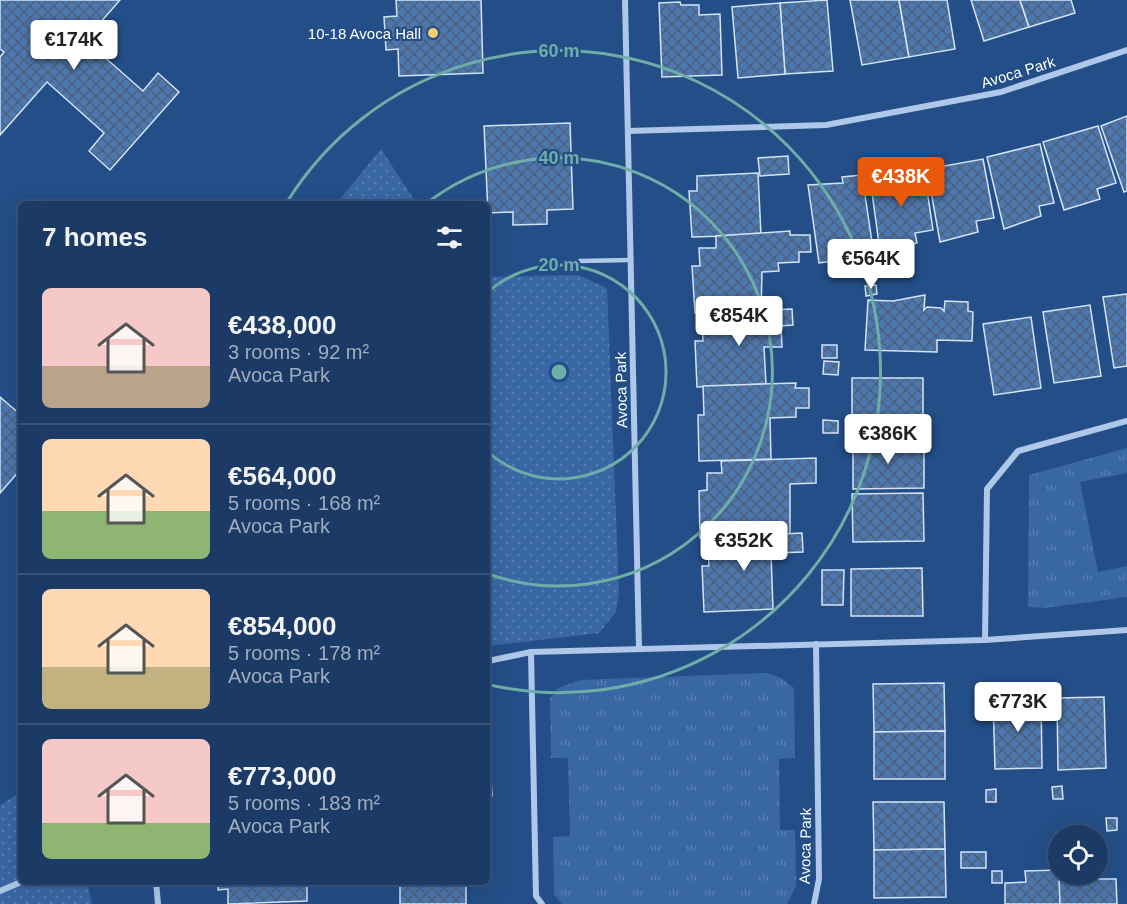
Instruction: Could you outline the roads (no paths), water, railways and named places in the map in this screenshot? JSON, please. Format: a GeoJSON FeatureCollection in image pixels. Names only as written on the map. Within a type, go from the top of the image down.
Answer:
{"type":"FeatureCollection","features":[{"type":"Feature","properties":{"kind":"street","name":"Avoca Park"},"geometry":{"type":"LineString","coordinates":[[625,0],[639,649]]}},
{"type":"Feature","properties":{"kind":"street","name":"Avoca Park"},"geometry":{"type":"LineString","coordinates":[[628,131],[826,125],[1000,92],[1127,50]]}},
{"type":"Feature","properties":{"kind":"street"},"geometry":{"type":"LineString","coordinates":[[985,640],[987,489],[1018,451],[1127,421]]}},
{"type":"Feature","properties":{"kind":"street"},"geometry":{"type":"LineString","coordinates":[[490,661],[531,652],[985,640],[1127,630]]}},
{"type":"Feature","properties":{"kind":"street","name":"Avoca Park"},"geometry":{"type":"LineString","coordinates":[[814,904],[819,879],[816,644]]}},
{"type":"Feature","properties":{"kind":"street"},"geometry":{"type":"LineString","coordinates":[[531,652],[536,896],[542,904]]}},
{"type":"Feature","properties":{"kind":"street"},"geometry":{"type":"LineString","coordinates":[[0,891],[18,883]]}},
{"type":"Feature","properties":{"kind":"street"},"geometry":{"type":"LineString","coordinates":[[156,885],[158,904]]}},
{"type":"Feature","properties":{"kind":"lane"},"geometry":{"type":"LineString","coordinates":[[579,261],[630,260]]}},
{"type":"Feature","properties":{"kind":"place","name":"10-18 Avoca Hall"},"geometry":{"type":"Point","coordinates":[433,33]}}]}
